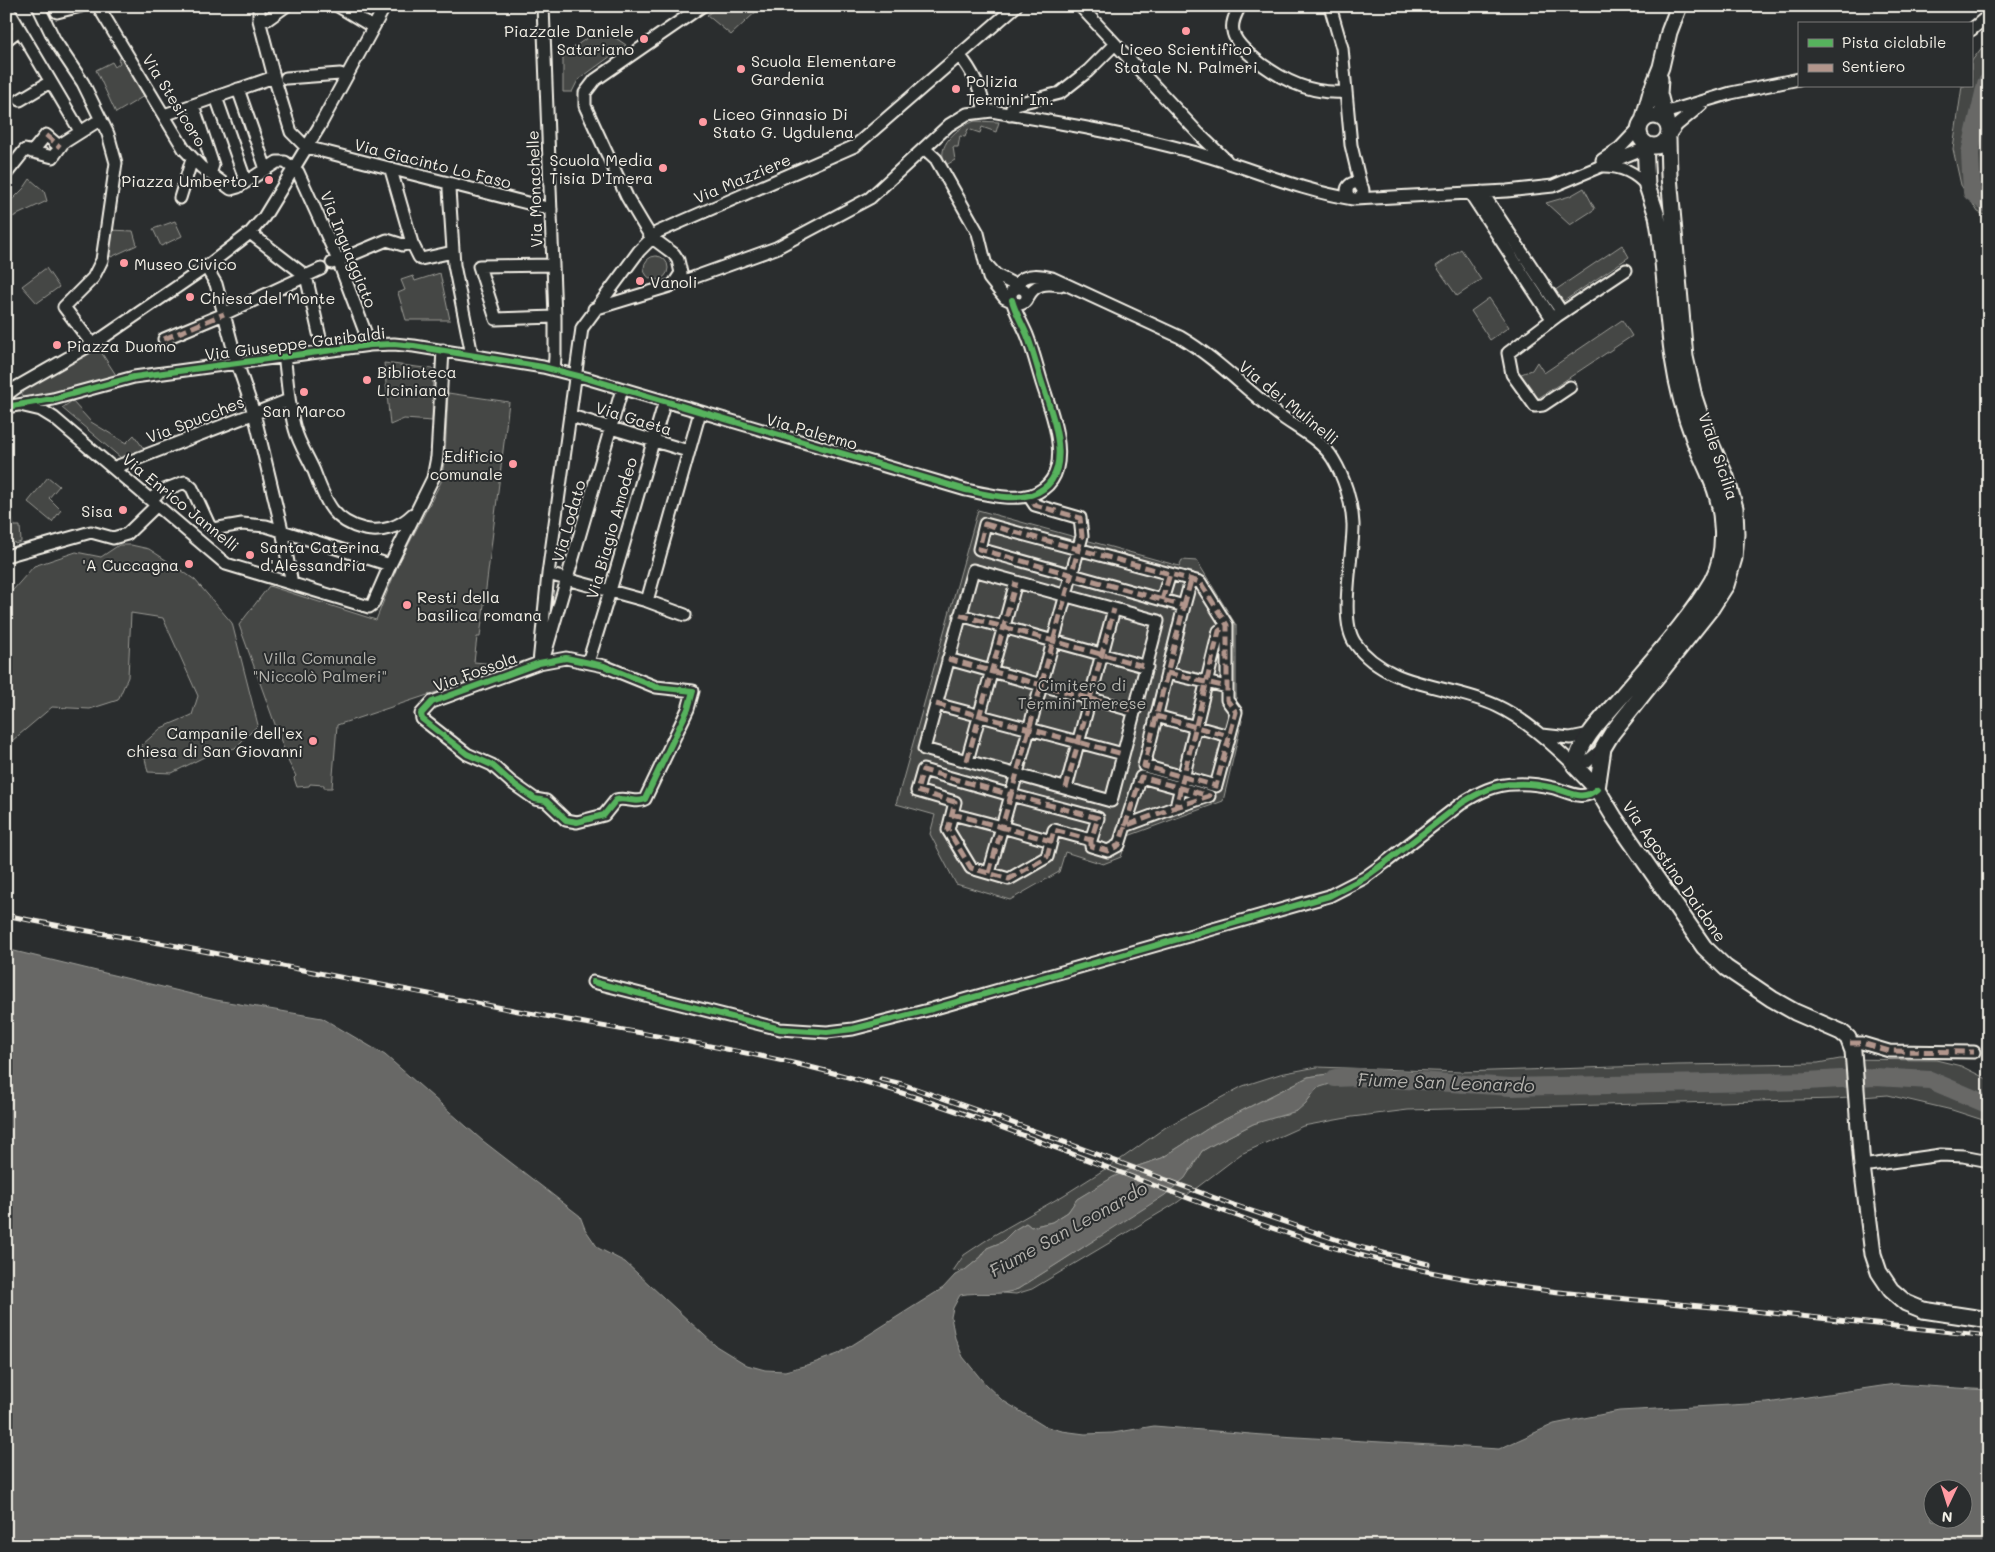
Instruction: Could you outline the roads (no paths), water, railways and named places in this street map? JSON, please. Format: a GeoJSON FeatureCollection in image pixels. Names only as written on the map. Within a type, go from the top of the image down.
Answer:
{"type":"FeatureCollection","features":[{"type":"Feature","properties":{"kind":"main road"},"geometry":{"type":"LineString","coordinates":[[1658,125],[1661,67],[1669,32],[1679,6]]}},
{"type":"Feature","properties":{"kind":"main road"},"geometry":{"type":"LineString","coordinates":[[1648,146],[1662,145],[1651,92],[1661,67]]}},
{"type":"Feature","properties":{"kind":"main road","name":"Viale Sicilia"},"geometry":{"type":"LineString","coordinates":[[1575,766],[1581,744],[1667,642],[1701,598],[1713,579],[1720,556],[1720,510],[1713,482],[1694,439],[1683,404],[1673,358],[1660,234],[1657,216],[1647,186],[1648,146],[1640,136],[1658,125],[1669,176],[1685,356],[1694,397],[1706,433],[1726,477],[1735,508],[1736,534],[1734,558],[1726,584],[1712,606],[1612,733],[1603,748]]}},
{"type":"Feature","properties":{"kind":"main road"},"geometry":{"type":"LineString","coordinates":[[1597,789],[1603,748]]}},
{"type":"Feature","properties":{"kind":"main road","name":"Via Agostino Daidone"},"geometry":{"type":"LineString","coordinates":[[1575,766],[1597,789],[1614,817],[1704,947],[1726,968],[1772,999],[1841,1032],[1852,1047]]}},
{"type":"Feature","properties":{"kind":"main road"},"geometry":{"type":"LineString","coordinates":[[1852,1047],[1862,1166],[1873,1254],[1879,1272],[1891,1290],[1906,1303],[1923,1310],[1989,1320]]}},
{"type":"Feature","properties":{"kind":"street"},"geometry":{"type":"LineString","coordinates":[[6,6],[80,131]]}},
{"type":"Feature","properties":{"kind":"street"},"geometry":{"type":"LineString","coordinates":[[38,6],[55,41],[83,83],[113,147],[116,163],[102,260],[93,278],[64,307],[92,344]]}},
{"type":"Feature","properties":{"kind":"street"},"geometry":{"type":"LineString","coordinates":[[55,6],[57,12],[80,6]]}},
{"type":"Feature","properties":{"kind":"street","name":"Via Stesicoro"},"geometry":{"type":"LineString","coordinates":[[98,6],[192,159],[210,174],[231,189],[246,182],[279,161],[294,168]]}},
{"type":"Feature","properties":{"kind":"street"},"geometry":{"type":"LineString","coordinates":[[259,6],[259,20],[291,132],[306,146]]}},
{"type":"Feature","properties":{"kind":"street"},"geometry":{"type":"LineString","coordinates":[[338,6],[373,27]]}},
{"type":"Feature","properties":{"kind":"street"},"geometry":{"type":"LineString","coordinates":[[12,406],[9,393],[92,344],[206,267],[250,233],[264,217],[294,168],[385,6]]}},
{"type":"Feature","properties":{"kind":"street","name":"Via Monachelle"},"geometry":{"type":"LineString","coordinates":[[543,6],[555,317],[554,370]]}},
{"type":"Feature","properties":{"kind":"street"},"geometry":{"type":"LineString","coordinates":[[674,285],[680,273],[678,260],[674,254],[651,237],[627,197],[585,106],[585,93],[595,80],[702,6]]}},
{"type":"Feature","properties":{"kind":"street","name":"Via Mazziere"},"geometry":{"type":"LineString","coordinates":[[576,376],[582,328],[594,309],[651,237],[664,229],[855,146],[1016,6]]}},
{"type":"Feature","properties":{"kind":"street"},"geometry":{"type":"LineString","coordinates":[[1080,6],[1114,45],[1229,163]]}},
{"type":"Feature","properties":{"kind":"street"},"geometry":{"type":"LineString","coordinates":[[1240,6],[1232,24],[1233,32],[1242,47],[1263,66],[1277,76],[1299,85],[1328,93],[1345,92]]}},
{"type":"Feature","properties":{"kind":"street"},"geometry":{"type":"LineString","coordinates":[[1330,6],[1342,48],[1356,187],[1362,195],[1354,199]]}},
{"type":"Feature","properties":{"kind":"street"},"geometry":{"type":"LineString","coordinates":[[259,20],[268,19],[279,9]]}},
{"type":"Feature","properties":{"kind":"street"},"geometry":{"type":"LineString","coordinates":[[1972,29],[1989,15]]}},
{"type":"Feature","properties":{"kind":"street"},"geometry":{"type":"LineString","coordinates":[[6,40],[20,30]]}},
{"type":"Feature","properties":{"kind":"street"},"geometry":{"type":"LineString","coordinates":[[1010,115],[1012,108],[1016,104],[1060,93],[1088,71],[1114,45]]}},
{"type":"Feature","properties":{"kind":"street"},"geometry":{"type":"LineString","coordinates":[[959,55],[984,101],[984,112]]}},
{"type":"Feature","properties":{"kind":"street"},"geometry":{"type":"LineString","coordinates":[[286,78],[340,74],[346,77]]}},
{"type":"Feature","properties":{"kind":"street"},"geometry":{"type":"LineString","coordinates":[[164,115],[274,77]]}},
{"type":"Feature","properties":{"kind":"street"},"geometry":{"type":"LineString","coordinates":[[1594,168],[1620,148],[1658,125],[1708,100],[1798,79]]}},
{"type":"Feature","properties":{"kind":"street"},"geometry":{"type":"LineString","coordinates":[[20,100],[50,82]]}},
{"type":"Feature","properties":{"kind":"street"},"geometry":{"type":"LineString","coordinates":[[238,88],[266,168]]}},
{"type":"Feature","properties":{"kind":"street"},"geometry":{"type":"LineString","coordinates":[[216,97],[246,182]]}},
{"type":"Feature","properties":{"kind":"street"},"geometry":{"type":"LineString","coordinates":[[1658,125],[1677,125],[1708,100]]}},
{"type":"Feature","properties":{"kind":"street"},"geometry":{"type":"LineString","coordinates":[[193,105],[213,165],[210,174]]}},
{"type":"Feature","properties":{"kind":"street"},"geometry":{"type":"LineString","coordinates":[[594,309],[674,285],[776,248],[865,202],[949,124],[967,114],[984,112],[1010,115],[1113,133],[1190,151],[1324,194],[1354,199],[1470,193],[1553,186],[1648,146]]}},
{"type":"Feature","properties":{"kind":"street"},"geometry":{"type":"LineString","coordinates":[[28,151],[53,157],[62,145],[100,119]]}},
{"type":"Feature","properties":{"kind":"street"},"geometry":{"type":"LineString","coordinates":[[1190,151],[1200,147],[1202,142],[1199,134]]}},
{"type":"Feature","properties":{"kind":"street"},"geometry":{"type":"LineString","coordinates":[[6,174],[46,135],[62,145]]}},
{"type":"Feature","properties":{"kind":"street","name":"Via Giacinto Lo Faso"},"geometry":{"type":"LineString","coordinates":[[306,146],[391,170],[551,209]]}},
{"type":"Feature","properties":{"kind":"street"},"geometry":{"type":"LineString","coordinates":[[924,148],[936,159],[978,233],[990,278],[997,290],[1018,296],[1042,284],[1070,287]]}},
{"type":"Feature","properties":{"kind":"street"},"geometry":{"type":"LineString","coordinates":[[180,198],[192,159]]}},
{"type":"Feature","properties":{"kind":"street"},"geometry":{"type":"LineString","coordinates":[[1594,168],[1614,166],[1627,170],[1638,176],[1647,186]]}},
{"type":"Feature","properties":{"kind":"street","name":"Via Inguaggiato"},"geometry":{"type":"LineString","coordinates":[[294,168],[301,176],[370,346]]}},
{"type":"Feature","properties":{"kind":"street"},"geometry":{"type":"LineString","coordinates":[[391,170],[412,243],[418,257],[421,259],[453,252]]}},
{"type":"Feature","properties":{"kind":"street"},"geometry":{"type":"LineString","coordinates":[[450,184],[453,252],[472,355]]}},
{"type":"Feature","properties":{"kind":"street"},"geometry":{"type":"LineString","coordinates":[[1314,190],[1356,187],[1379,194],[1402,196]]}},
{"type":"Feature","properties":{"kind":"street"},"geometry":{"type":"LineString","coordinates":[[1482,192],[1559,308],[1560,312],[1557,316]]}},
{"type":"Feature","properties":{"kind":"street"},"geometry":{"type":"LineString","coordinates":[[1470,193],[1549,314],[1552,317],[1557,316]]}},
{"type":"Feature","properties":{"kind":"street"},"geometry":{"type":"LineString","coordinates":[[250,233],[306,276],[322,351]]}},
{"type":"Feature","properties":{"kind":"street"},"geometry":{"type":"LineString","coordinates":[[335,262],[387,240],[402,245],[412,243]]}},
{"type":"Feature","properties":{"kind":"street"},"geometry":{"type":"LineString","coordinates":[[985,262],[1018,296]]}},
{"type":"Feature","properties":{"kind":"street"},"geometry":{"type":"LineString","coordinates":[[553,265],[479,266],[496,319],[555,317]]}},
{"type":"Feature","properties":{"kind":"street"},"geometry":{"type":"LineString","coordinates":[[206,267],[216,284],[237,363],[254,413],[282,530],[292,584]]}},
{"type":"Feature","properties":{"kind":"street"},"geometry":{"type":"LineString","coordinates":[[164,339],[224,314],[320,269]]}},
{"type":"Feature","properties":{"kind":"street"},"geometry":{"type":"LineString","coordinates":[[1570,387],[1542,405],[1535,406],[1512,374],[1507,357],[1509,351],[1626,270]]}},
{"type":"Feature","properties":{"kind":"street","name":"Via dei Mulinelli"},"geometry":{"type":"LineString","coordinates":[[1018,296],[1024,277],[1041,275],[1190,343],[1278,414],[1322,445],[1333,458],[1343,478],[1353,524],[1348,612],[1349,628],[1354,642],[1365,656],[1378,666],[1403,678],[1474,696],[1499,706],[1542,735],[1575,766]]}},
{"type":"Feature","properties":{"kind":"street"},"geometry":{"type":"LineString","coordinates":[[613,285],[610,292],[611,298],[620,302]]}},
{"type":"Feature","properties":{"kind":"street","name":"Via Palermo"},"geometry":{"type":"LineString","coordinates":[[576,376],[966,490],[1015,497],[1029,496],[1042,490],[1055,474],[1058,460],[1058,445],[1055,423],[1027,336],[1018,296]]}},
{"type":"Feature","properties":{"kind":"street","name":"Via Giuseppe Garibaldi"},"geometry":{"type":"LineString","coordinates":[[12,406],[53,399],[134,377],[322,351],[394,344],[472,355],[554,370],[576,376]]}},
{"type":"Feature","properties":{"kind":"street"},"geometry":{"type":"LineString","coordinates":[[6,556],[91,532],[108,538],[121,537],[127,534],[154,503],[159,492],[185,482],[192,488],[212,528],[217,529],[242,524],[282,530],[390,565],[433,478],[437,457],[443,350]]}},
{"type":"Feature","properties":{"kind":"street"},"geometry":{"type":"LineString","coordinates":[[284,356],[289,400],[295,430],[326,502],[340,518],[357,527],[369,530],[382,530],[397,526],[416,511]]}},
{"type":"Feature","properties":{"kind":"street"},"geometry":{"type":"LineString","coordinates":[[555,358],[578,360]]}},
{"type":"Feature","properties":{"kind":"street","name":"Via Fossola"},"geometry":{"type":"LineString","coordinates":[[576,376],[548,574],[540,663],[432,702],[420,714],[422,719],[467,754],[492,765],[511,782],[535,799],[546,801],[566,820],[577,822],[604,815],[616,800],[639,801],[645,799],[688,709],[693,690],[656,687],[604,666],[588,662]]}},
{"type":"Feature","properties":{"kind":"street","name":"Via Lodato"},"geometry":{"type":"LineString","coordinates":[[540,663],[568,579],[622,388]]}},
{"type":"Feature","properties":{"kind":"street","name":"Via Spucches"},"geometry":{"type":"LineString","coordinates":[[113,468],[289,400]]}},
{"type":"Feature","properties":{"kind":"street","name":"Via Biagio Amodeo"},"geometry":{"type":"LineString","coordinates":[[588,662],[611,591],[665,401]]}},
{"type":"Feature","properties":{"kind":"street","name":"Via Enrico Jannelli"},"geometry":{"type":"LineString","coordinates":[[12,406],[41,410],[54,418],[226,564],[367,607],[373,604],[390,565]]}},
{"type":"Feature","properties":{"kind":"street"},"geometry":{"type":"LineString","coordinates":[[647,601],[700,412]]}},
{"type":"Feature","properties":{"kind":"street","name":"Via Gaeta"},"geometry":{"type":"LineString","coordinates":[[571,416],[688,451]]}},
{"type":"Feature","properties":{"kind":"street"},"geometry":{"type":"LineString","coordinates":[[989,873],[1082,536],[1080,518],[1035,505],[1029,496]]}},
{"type":"Feature","properties":{"kind":"street"},"geometry":{"type":"LineString","coordinates":[[1091,840],[1054,830],[1047,856],[1009,879],[971,868],[948,830],[955,802],[917,791],[923,770],[1098,818],[1091,846],[1108,851],[1119,845],[1141,777],[1216,786],[1236,712],[1227,700],[1227,625],[1200,582],[985,524],[978,549],[1184,606]]}},
{"type":"Feature","properties":{"kind":"street"},"geometry":{"type":"LineString","coordinates":[[973,570],[1016,582],[1158,621],[1111,801],[924,749],[973,570]]}},
{"type":"Feature","properties":{"kind":"street"},"geometry":{"type":"LineString","coordinates":[[548,574],[647,601],[685,615]]}},
{"type":"Feature","properties":{"kind":"street"},"geometry":{"type":"LineString","coordinates":[[1162,600],[1170,574]]}},
{"type":"Feature","properties":{"kind":"street"},"geometry":{"type":"LineString","coordinates":[[1125,826],[1209,796],[1183,782],[1144,766],[1191,580]]}},
{"type":"Feature","properties":{"kind":"street"},"geometry":{"type":"LineString","coordinates":[[967,762],[1016,582]]}},
{"type":"Feature","properties":{"kind":"street"},"geometry":{"type":"LineString","coordinates":[[1066,788],[1114,609]]}},
{"type":"Feature","properties":{"kind":"street"},"geometry":{"type":"LineString","coordinates":[[960,615],[1146,667]]}},
{"type":"Feature","properties":{"kind":"street"},"geometry":{"type":"LineString","coordinates":[[1176,807],[1219,631],[1227,625]]}},
{"type":"Feature","properties":{"kind":"street"},"geometry":{"type":"LineString","coordinates":[[540,663],[566,658],[588,662]]}},
{"type":"Feature","properties":{"kind":"street"},"geometry":{"type":"LineString","coordinates":[[948,660],[1135,711]]}},
{"type":"Feature","properties":{"kind":"street"},"geometry":{"type":"LineString","coordinates":[[1167,673],[1227,687]]}},
{"type":"Feature","properties":{"kind":"street"},"geometry":{"type":"LineString","coordinates":[[936,704],[1123,754]]}},
{"type":"Feature","properties":{"kind":"street"},"geometry":{"type":"LineString","coordinates":[[1156,716],[1229,736]]}},
{"type":"Feature","properties":{"kind":"street"},"geometry":{"type":"LineString","coordinates":[[1542,735],[1570,738],[1590,734]]}},
{"type":"Feature","properties":{"kind":"street"},"geometry":{"type":"LineString","coordinates":[[1575,766],[1587,762],[1603,748]]}},
{"type":"Feature","properties":{"kind":"street"},"geometry":{"type":"LineString","coordinates":[[593,982],[780,1029],[827,1032],[853,1029],[942,1006],[1329,896],[1364,878],[1462,803],[1475,795],[1500,785],[1534,785],[1582,796],[1592,794],[1597,789]]}},
{"type":"Feature","properties":{"kind":"street"},"geometry":{"type":"LineString","coordinates":[[952,814],[1051,841]]}},
{"type":"Feature","properties":{"kind":"street"},"geometry":{"type":"LineString","coordinates":[[1852,1047],[1862,1043],[1889,1051],[1974,1052]]}},
{"type":"Feature","properties":{"kind":"street"},"geometry":{"type":"LineString","coordinates":[[1862,1166],[1941,1155],[1963,1156],[1989,1161]]}},
{"type":"Feature","properties":{"kind":"water"},"geometry":{"type":"Polygon","coordinates":[[[6,949],[216,1000],[322,1018],[385,1055],[483,1141],[580,1216],[585,1229],[598,1248],[625,1262],[716,1346],[747,1365],[765,1370],[785,1371],[838,1354],[943,1288],[955,1275],[965,1270],[981,1257],[987,1248],[1002,1242],[1014,1230],[1026,1223],[1031,1227],[1052,1222],[1068,1212],[1077,1199],[1113,1177],[1162,1158],[1212,1126],[1308,1077],[1347,1071],[1358,1077],[1317,1088],[1306,1103],[1297,1111],[1253,1124],[1202,1151],[1185,1178],[1165,1195],[1018,1289],[1004,1293],[960,1295],[953,1308],[951,1317],[955,1338],[963,1357],[985,1384],[1002,1400],[1044,1426],[1062,1431],[1085,1434],[1113,1433],[1154,1426],[1263,1435],[1499,1449],[1554,1424],[1619,1411],[1767,1403],[1895,1384],[1989,1390],[1989,1546],[6,1546],[6,949]]]}},
{"type":"Feature","properties":{"kind":"waterway","name":"Fiume San Leonardo"},"geometry":{"type":"LineString","coordinates":[[1989,80],[1986,84],[1970,153],[1972,192],[1989,205]]}},
{"type":"Feature","properties":{"kind":"waterway","name":"Fiume San Leonardo"},"geometry":{"type":"LineString","coordinates":[[1335,1078],[1358,1077],[1511,1087],[1807,1081],[1875,1077],[1930,1080],[1989,1105]]}},
{"type":"Feature","properties":{"kind":"railway"},"geometry":{"type":"LineString","coordinates":[[6,915],[705,1045],[810,1067],[952,1110],[1160,1188],[1300,1237],[1414,1269],[1502,1285],[1591,1296],[1757,1311],[1989,1336]]}},
{"type":"Feature","properties":{"kind":"railway"},"geometry":{"type":"LineString","coordinates":[[881,1079],[902,1084],[1002,1119],[1234,1205],[1359,1247],[1428,1264]]}},
{"type":"Feature","properties":{"kind":"place","name":"Liceo Scientifico Statale N. Palmeri"},"geometry":{"type":"Point","coordinates":[1186,31]}},
{"type":"Feature","properties":{"kind":"place","name":"Piazzale Daniele Satariano"},"geometry":{"type":"Point","coordinates":[644,39]}},
{"type":"Feature","properties":{"kind":"place","name":"Scuola Elementare Gardenia"},"geometry":{"type":"Point","coordinates":[741,69]}},
{"type":"Feature","properties":{"kind":"place","name":"Polizia Termini Im."},"geometry":{"type":"Point","coordinates":[956,89]}},
{"type":"Feature","properties":{"kind":"place","name":"Liceo Ginnasio Di Stato G. Ugdulena"},"geometry":{"type":"Point","coordinates":[703,122]}},
{"type":"Feature","properties":{"kind":"place","name":"Scuola Media Tisia D'Imera"},"geometry":{"type":"Point","coordinates":[663,168]}},
{"type":"Feature","properties":{"kind":"place","name":"Piazza Umberto I"},"geometry":{"type":"Point","coordinates":[269,180]}},
{"type":"Feature","properties":{"kind":"place","name":"Museo Civico"},"geometry":{"type":"Point","coordinates":[124,263]}},
{"type":"Feature","properties":{"kind":"place","name":"Vanoli"},"geometry":{"type":"Point","coordinates":[640,281]}},
{"type":"Feature","properties":{"kind":"place","name":"Chiesa del Monte"},"geometry":{"type":"Point","coordinates":[190,297]}},
{"type":"Feature","properties":{"kind":"place","name":"Piazza Duomo"},"geometry":{"type":"Point","coordinates":[57,345]}},
{"type":"Feature","properties":{"kind":"place","name":"Biblioteca Liciniana"},"geometry":{"type":"Point","coordinates":[367,380]}},
{"type":"Feature","properties":{"kind":"place","name":"San Marco"},"geometry":{"type":"Point","coordinates":[304,392]}},
{"type":"Feature","properties":{"kind":"place","name":"Edificio comunale"},"geometry":{"type":"Point","coordinates":[513,464]}},
{"type":"Feature","properties":{"kind":"place","name":"Sisa"},"geometry":{"type":"Point","coordinates":[123,510]}},
{"type":"Feature","properties":{"kind":"place","name":"Santa Caterina d'Alessandria"},"geometry":{"type":"Point","coordinates":[250,555]}},
{"type":"Feature","properties":{"kind":"place","name":"'A Cuccagna"},"geometry":{"type":"Point","coordinates":[189,564]}},
{"type":"Feature","properties":{"kind":"place","name":"Resti della basilica romana"},"geometry":{"type":"Point","coordinates":[407,605]}},
{"type":"Feature","properties":{"kind":"place","name":"Campanile dell'ex chiesa di San Giovanni"},"geometry":{"type":"Point","coordinates":[313,741]}},
{"type":"Feature","properties":{"kind":"park label","name":"Villa Comunale \"Niccolò Palmeri\""},"geometry":{"type":"Point","coordinates":[320,666]}},
{"type":"Feature","properties":{"kind":"park label","name":"Cimitero di Termini Imerese"},"geometry":{"type":"Point","coordinates":[1082,693]}}]}
